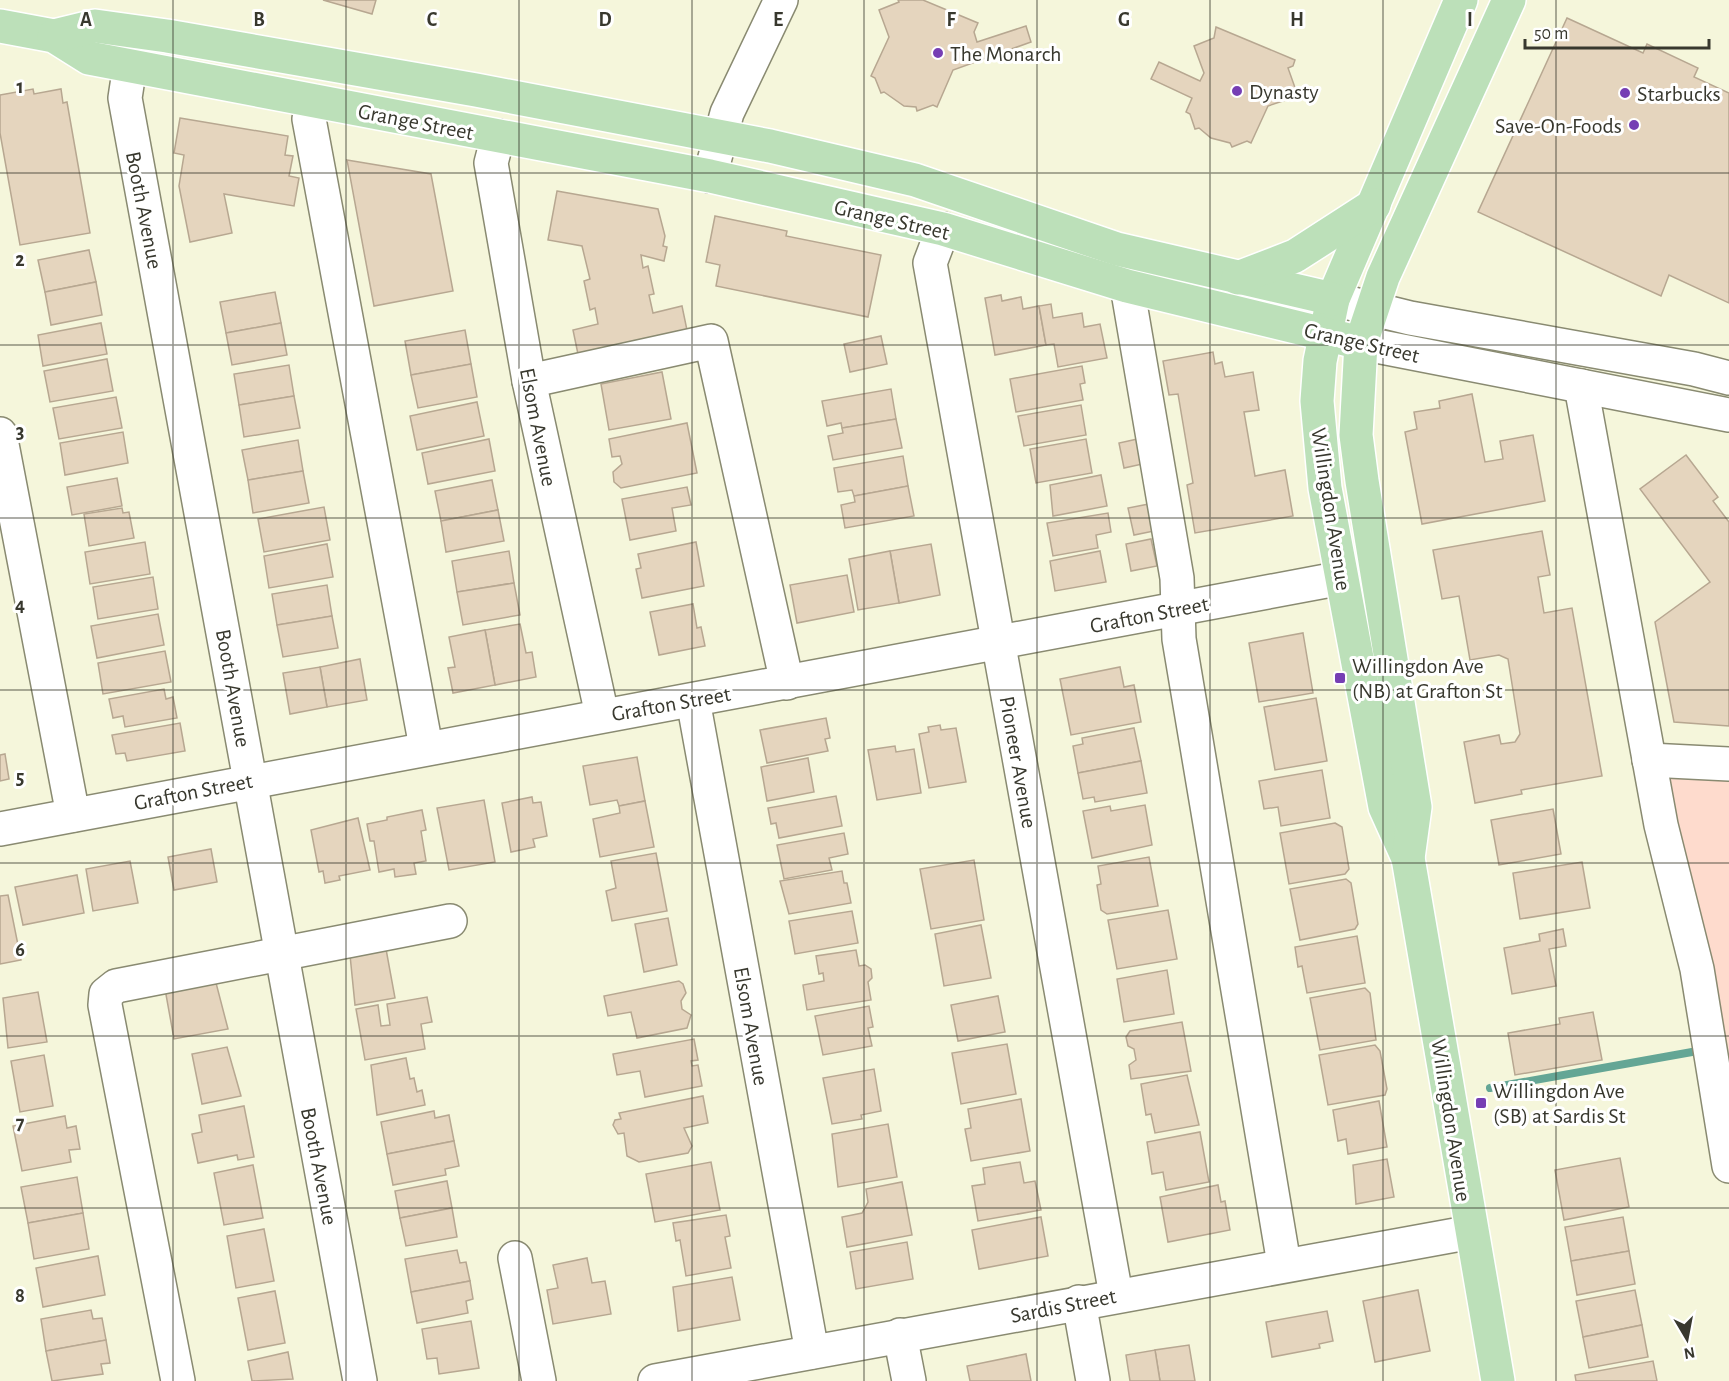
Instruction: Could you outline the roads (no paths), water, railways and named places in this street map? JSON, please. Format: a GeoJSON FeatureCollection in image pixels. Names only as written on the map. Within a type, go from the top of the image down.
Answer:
{"type":"FeatureCollection","features":[{"type":"Feature","properties":{"kind":"main road","name":"Willingdon Avenue"},"geometry":{"type":"LineString","coordinates":[[1461,0],[1333,299],[1325,334],[1317,401],[1320,450],[1342,578],[1385,807],[1408,858],[1498,1381]]}},
{"type":"Feature","properties":{"kind":"main road","name":"Willingdon Avenue"},"geometry":{"type":"LineString","coordinates":[[1408,858],[1415,807],[1356,435],[1361,343],[1371,308],[1509,0]]}},
{"type":"Feature","properties":{"kind":"main road","name":"Grange Street"},"geometry":{"type":"LineString","coordinates":[[0,26],[54,36],[89,58],[710,176],[943,230],[1126,286],[1361,343]]}},
{"type":"Feature","properties":{"kind":"main road","name":"Grange Street"},"geometry":{"type":"LineString","coordinates":[[54,36],[95,26],[167,36],[721,136],[915,180],[1117,249],[1333,299]]}},
{"type":"Feature","properties":{"kind":"main road"},"geometry":{"type":"LineString","coordinates":[[1238,278],[1295,256],[1374,205]]}},
{"type":"Feature","properties":{"kind":"street"},"geometry":{"type":"LineString","coordinates":[[710,176],[731,105],[781,0]]}},
{"type":"Feature","properties":{"kind":"street","name":"Booth Avenue"},"geometry":{"type":"LineString","coordinates":[[130,65],[125,98],[360,1381]]}},
{"type":"Feature","properties":{"kind":"street"},"geometry":{"type":"LineString","coordinates":[[314,101],[309,118],[426,747]]}},
{"type":"Feature","properties":{"kind":"street","name":"Elsom Avenue"},"geometry":{"type":"LineString","coordinates":[[498,136],[491,163],[529,381],[602,715]]}},
{"type":"Feature","properties":{"kind":"street","name":"Pioneer Avenue"},"geometry":{"type":"LineString","coordinates":[[943,230],[930,263],[1116,1295]]}},
{"type":"Feature","properties":{"kind":"street"},"geometry":{"type":"LineString","coordinates":[[1126,286],[1177,578],[1179,639],[1284,1264]]}},
{"type":"Feature","properties":{"kind":"street","name":"Grange Street"},"geometry":{"type":"LineString","coordinates":[[1333,299],[1694,369],[1729,378]]}},
{"type":"Feature","properties":{"kind":"street"},"geometry":{"type":"LineString","coordinates":[[529,381],[711,341],[787,682]]}},
{"type":"Feature","properties":{"kind":"street","name":"Grange Street"},"geometry":{"type":"LineString","coordinates":[[1361,343],[1729,415]]}},
{"type":"Feature","properties":{"kind":"street"},"geometry":{"type":"LineString","coordinates":[[1581,386],[1661,825],[1698,969],[1729,1166]]}},
{"type":"Feature","properties":{"kind":"street"},"geometry":{"type":"LineString","coordinates":[[0,434],[73,815]]}},
{"type":"Feature","properties":{"kind":"street","name":"Grafton Street"},"geometry":{"type":"LineString","coordinates":[[0,829],[426,747],[693,700],[1342,578]]}},
{"type":"Feature","properties":{"kind":"street","name":"Elsom Avenue"},"geometry":{"type":"LineString","coordinates":[[693,700],[812,1352]]}},
{"type":"Feature","properties":{"kind":"street"},"geometry":{"type":"LineString","coordinates":[[1649,760],[1729,764]]}},
{"type":"Feature","properties":{"kind":"street"},"geometry":{"type":"LineString","coordinates":[[178,1381],[105,1005],[106,994],[116,986],[280,952],[450,921]]}},
{"type":"Feature","properties":{"kind":"street","name":"Sardis Street"},"geometry":{"type":"LineString","coordinates":[[655,1381],[716,1376],[812,1352],[900,1335],[1284,1264],[1472,1232]]}},
{"type":"Feature","properties":{"kind":"street"},"geometry":{"type":"LineString","coordinates":[[515,1258],[539,1381]]}},
{"type":"Feature","properties":{"kind":"street"},"geometry":{"type":"LineString","coordinates":[[1079,1302],[1093,1381]]}},
{"type":"Feature","properties":{"kind":"street"},"geometry":{"type":"LineString","coordinates":[[900,1335],[909,1381]]}},
{"type":"Feature","properties":{"kind":"waterway"},"geometry":{"type":"LineString","coordinates":[[1490,1088],[1692,1052]]}},
{"type":"Feature","properties":{"kind":"place","name":"The Monarch"},"geometry":{"type":"Point","coordinates":[938,53]}},
{"type":"Feature","properties":{"kind":"place","name":"Dynasty"},"geometry":{"type":"Point","coordinates":[1237,91]}},
{"type":"Feature","properties":{"kind":"place","name":"Starbucks"},"geometry":{"type":"Point","coordinates":[1625,93]}},
{"type":"Feature","properties":{"kind":"place","name":"Save-On-Foods"},"geometry":{"type":"Point","coordinates":[1634,125]}},
{"type":"Feature","properties":{"kind":"place","name":"Willingdon Ave (NB) at Grafton St"},"geometry":{"type":"Point","coordinates":[1340,678]}},
{"type":"Feature","properties":{"kind":"place","name":"Willingdon Ave (SB) at Sardis St"},"geometry":{"type":"Point","coordinates":[1481,1103]}}]}
